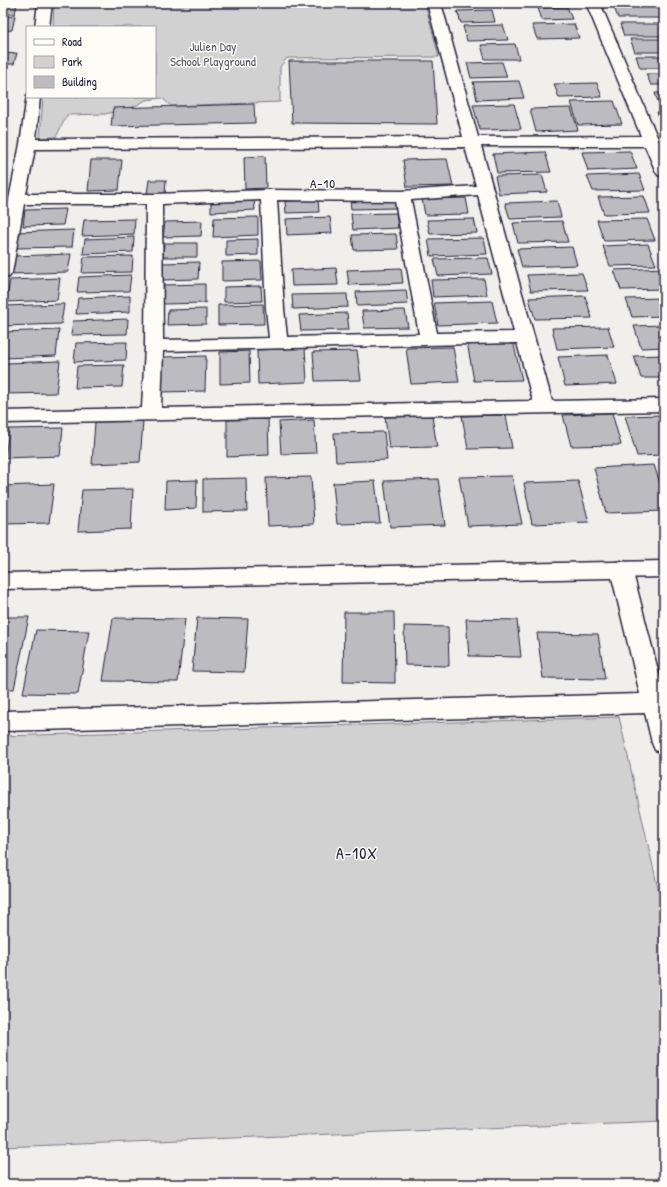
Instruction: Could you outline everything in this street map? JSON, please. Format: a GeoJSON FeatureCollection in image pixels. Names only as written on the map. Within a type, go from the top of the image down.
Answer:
{"type":"FeatureCollection","features":[{"type":"Feature","properties":{"kind":"street"},"geometry":{"type":"LineString","coordinates":[[42,26],[45,3]]}},
{"type":"Feature","properties":{"kind":"street"},"geometry":{"type":"LineString","coordinates":[[434,3],[544,407]]}},
{"type":"Feature","properties":{"kind":"street"},"geometry":{"type":"LineString","coordinates":[[593,3],[664,172]]}},
{"type":"Feature","properties":{"kind":"street"},"geometry":{"type":"LineString","coordinates":[[3,273],[28,144],[34,98]]}},
{"type":"Feature","properties":{"kind":"street"},"geometry":{"type":"LineString","coordinates":[[28,144],[651,141]]}},
{"type":"Feature","properties":{"kind":"street"},"geometry":{"type":"LineString","coordinates":[[17,199],[269,195],[402,196],[486,190]]}},
{"type":"Feature","properties":{"kind":"street"},"geometry":{"type":"LineString","coordinates":[[269,195],[275,309],[279,343]]}},
{"type":"Feature","properties":{"kind":"street"},"geometry":{"type":"LineString","coordinates":[[402,196],[429,340]]}},
{"type":"Feature","properties":{"kind":"street"},"geometry":{"type":"LineString","coordinates":[[151,414],[154,346],[154,198]]}},
{"type":"Feature","properties":{"kind":"street"},"geometry":{"type":"LineString","coordinates":[[154,346],[525,337]]}},
{"type":"Feature","properties":{"kind":"street"},"geometry":{"type":"LineString","coordinates":[[3,417],[664,405]]}},
{"type":"Feature","properties":{"kind":"street"},"geometry":{"type":"LineString","coordinates":[[3,581],[664,569]]}},
{"type":"Feature","properties":{"kind":"street"},"geometry":{"type":"LineString","coordinates":[[621,570],[659,703],[664,743]]}},
{"type":"Feature","properties":{"kind":"street"},"geometry":{"type":"LineString","coordinates":[[3,721],[659,703]]}},
{"type":"Feature","properties":{"kind":"green space","name":"Julien Day School Playground"},"geometry":{"type":"Polygon","coordinates":[[[54,3],[425,3],[439,57],[287,58],[280,67],[280,102],[171,106],[162,98],[146,100],[133,107],[105,114],[67,115],[56,137],[40,138],[43,98],[156,98],[156,26],[53,26],[54,3]]]}},
{"type":"Feature","properties":{"kind":"green space"},"geometry":{"type":"Polygon","coordinates":[[[619,717],[664,915],[664,1121],[3,1147],[3,736],[619,717]]]}},
{"type":"Feature","properties":{"kind":"building"},"geometry":{"type":"Polygon","coordinates":[[[3,3],[17,3],[15,14],[3,14],[3,3]]]}},
{"type":"Feature","properties":{"kind":"building"},"geometry":{"type":"Polygon","coordinates":[[[483,3],[503,3],[504,5],[484,6],[483,3]]]}},
{"type":"Feature","properties":{"kind":"building"},"geometry":{"type":"Polygon","coordinates":[[[567,7],[572,19],[542,20],[538,8],[567,7]]]}},
{"type":"Feature","properties":{"kind":"building"},"geometry":{"type":"Polygon","coordinates":[[[614,7],[659,7],[663,18],[618,18],[614,7]]]}},
{"type":"Feature","properties":{"kind":"building"},"geometry":{"type":"Polygon","coordinates":[[[492,10],[495,22],[461,23],[457,11],[492,10]]]}},
{"type":"Feature","properties":{"kind":"building"},"geometry":{"type":"Polygon","coordinates":[[[15,16],[12,30],[3,31],[3,17],[15,16]]]}},
{"type":"Feature","properties":{"kind":"building"},"geometry":{"type":"Polygon","coordinates":[[[574,24],[579,38],[537,39],[532,25],[574,24]]]}},
{"type":"Feature","properties":{"kind":"building"},"geometry":{"type":"Polygon","coordinates":[[[620,24],[664,24],[664,36],[624,36],[620,24]]]}},
{"type":"Feature","properties":{"kind":"building"},"geometry":{"type":"Polygon","coordinates":[[[503,25],[508,40],[467,41],[463,26],[503,25]]]}},
{"type":"Feature","properties":{"kind":"building"},"geometry":{"type":"Polygon","coordinates":[[[630,39],[664,39],[664,52],[635,52],[630,39]]]}},
{"type":"Feature","properties":{"kind":"building"},"geometry":{"type":"Polygon","coordinates":[[[515,44],[519,59],[485,59],[481,45],[515,44]]]}},
{"type":"Feature","properties":{"kind":"building"},"geometry":{"type":"Polygon","coordinates":[[[17,53],[14,64],[3,64],[3,54],[17,53]]]}},
{"type":"Feature","properties":{"kind":"building"},"geometry":{"type":"Polygon","coordinates":[[[636,56],[664,56],[664,68],[640,68],[636,56]]]}},
{"type":"Feature","properties":{"kind":"building"},"geometry":{"type":"Polygon","coordinates":[[[289,61],[433,61],[437,124],[292,123],[289,61]]]}},
{"type":"Feature","properties":{"kind":"building"},"geometry":{"type":"Polygon","coordinates":[[[502,62],[507,77],[471,78],[467,63],[502,62]]]}},
{"type":"Feature","properties":{"kind":"building"},"geometry":{"type":"Polygon","coordinates":[[[3,71],[7,71],[4,85],[3,85],[3,71]]]}},
{"type":"Feature","properties":{"kind":"building"},"geometry":{"type":"Polygon","coordinates":[[[646,74],[664,74],[664,85],[651,85],[646,74]]]}},
{"type":"Feature","properties":{"kind":"building"},"geometry":{"type":"Polygon","coordinates":[[[519,81],[524,98],[477,100],[473,82],[519,81]]]}},
{"type":"Feature","properties":{"kind":"building"},"geometry":{"type":"Polygon","coordinates":[[[597,83],[602,97],[559,98],[554,84],[597,83]]]}},
{"type":"Feature","properties":{"kind":"building"},"geometry":{"type":"Polygon","coordinates":[[[655,93],[664,93],[664,108],[660,108],[655,93]]]}},
{"type":"Feature","properties":{"kind":"building"},"geometry":{"type":"Polygon","coordinates":[[[614,101],[622,124],[578,125],[571,102],[614,101]]]}},
{"type":"Feature","properties":{"kind":"building"},"geometry":{"type":"Polygon","coordinates":[[[254,104],[255,123],[111,126],[113,108],[254,104]]]}},
{"type":"Feature","properties":{"kind":"building"},"geometry":{"type":"Polygon","coordinates":[[[514,104],[521,129],[480,130],[473,105],[514,104]]]}},
{"type":"Feature","properties":{"kind":"building"},"geometry":{"type":"Polygon","coordinates":[[[571,108],[578,130],[536,132],[530,109],[571,108]]]}},
{"type":"Feature","properties":{"kind":"building"},"geometry":{"type":"Polygon","coordinates":[[[657,112],[664,112],[664,129],[663,129],[657,112]]]}},
{"type":"Feature","properties":{"kind":"building"},"geometry":{"type":"Polygon","coordinates":[[[630,151],[637,169],[588,171],[582,152],[630,151]]]}},
{"type":"Feature","properties":{"kind":"building"},"geometry":{"type":"Polygon","coordinates":[[[545,152],[551,172],[497,173],[493,154],[545,152]]]}},
{"type":"Feature","properties":{"kind":"building"},"geometry":{"type":"Polygon","coordinates":[[[265,156],[266,188],[245,189],[244,157],[265,156]]]}},
{"type":"Feature","properties":{"kind":"building"},"geometry":{"type":"Polygon","coordinates":[[[447,159],[453,186],[407,187],[403,160],[447,159]]]}},
{"type":"Feature","properties":{"kind":"building"},"geometry":{"type":"Polygon","coordinates":[[[91,160],[122,160],[119,190],[88,191],[91,160]]]}},
{"type":"Feature","properties":{"kind":"building"},"geometry":{"type":"Polygon","coordinates":[[[639,174],[645,190],[593,191],[587,176],[639,174]]]}},
{"type":"Feature","properties":{"kind":"building"},"geometry":{"type":"Polygon","coordinates":[[[542,175],[547,192],[499,194],[495,176],[542,175]]]}},
{"type":"Feature","properties":{"kind":"building"},"geometry":{"type":"Polygon","coordinates":[[[149,180],[166,180],[165,194],[147,194],[149,180]]]}},
{"type":"Feature","properties":{"kind":"building"},"geometry":{"type":"Polygon","coordinates":[[[644,196],[650,213],[604,214],[598,197],[644,196]]]}},
{"type":"Feature","properties":{"kind":"building"},"geometry":{"type":"Polygon","coordinates":[[[395,198],[396,208],[351,209],[350,199],[395,198]]]}},
{"type":"Feature","properties":{"kind":"building"},"geometry":{"type":"Polygon","coordinates":[[[466,198],[469,214],[425,215],[422,199],[466,198]]]}},
{"type":"Feature","properties":{"kind":"building"},"geometry":{"type":"Polygon","coordinates":[[[254,199],[255,210],[211,212],[211,200],[254,199]]]}},
{"type":"Feature","properties":{"kind":"building"},"geometry":{"type":"Polygon","coordinates":[[[318,200],[319,212],[286,213],[285,201],[318,200]]]}},
{"type":"Feature","properties":{"kind":"building"},"geometry":{"type":"Polygon","coordinates":[[[557,201],[561,217],[510,219],[505,203],[557,201]]]}},
{"type":"Feature","properties":{"kind":"building"},"geometry":{"type":"Polygon","coordinates":[[[66,209],[63,225],[23,226],[25,210],[66,209]]]}},
{"type":"Feature","properties":{"kind":"building"},"geometry":{"type":"Polygon","coordinates":[[[396,213],[398,228],[353,230],[351,214],[396,213]]]}},
{"type":"Feature","properties":{"kind":"building"},"geometry":{"type":"Polygon","coordinates":[[[258,217],[258,235],[213,237],[214,218],[258,217]]]}},
{"type":"Feature","properties":{"kind":"building"},"geometry":{"type":"Polygon","coordinates":[[[330,217],[332,233],[287,235],[286,219],[330,217]]]}},
{"type":"Feature","properties":{"kind":"building"},"geometry":{"type":"Polygon","coordinates":[[[135,219],[134,234],[82,236],[84,220],[135,219]]]}},
{"type":"Feature","properties":{"kind":"building"},"geometry":{"type":"Polygon","coordinates":[[[474,219],[477,233],[430,234],[427,220],[474,219]]]}},
{"type":"Feature","properties":{"kind":"building"},"geometry":{"type":"Polygon","coordinates":[[[647,219],[655,240],[604,241],[597,220],[647,219]]]}},
{"type":"Feature","properties":{"kind":"building"},"geometry":{"type":"Polygon","coordinates":[[[202,221],[201,236],[163,237],[165,222],[202,221]]]}},
{"type":"Feature","properties":{"kind":"building"},"geometry":{"type":"Polygon","coordinates":[[[562,221],[568,242],[518,243],[513,223],[562,221]]]}},
{"type":"Feature","properties":{"kind":"building"},"geometry":{"type":"Polygon","coordinates":[[[74,230],[72,247],[12,248],[15,232],[74,230]]]}},
{"type":"Feature","properties":{"kind":"building"},"geometry":{"type":"Polygon","coordinates":[[[396,234],[398,249],[354,250],[352,235],[396,234]]]}},
{"type":"Feature","properties":{"kind":"building"},"geometry":{"type":"Polygon","coordinates":[[[134,237],[133,252],[83,254],[85,239],[134,237]]]}},
{"type":"Feature","properties":{"kind":"building"},"geometry":{"type":"Polygon","coordinates":[[[484,238],[487,254],[431,256],[428,239],[484,238]]]}},
{"type":"Feature","properties":{"kind":"building"},"geometry":{"type":"Polygon","coordinates":[[[258,239],[258,255],[226,256],[226,240],[258,239]]]}},
{"type":"Feature","properties":{"kind":"building"},"geometry":{"type":"Polygon","coordinates":[[[164,243],[197,243],[197,257],[163,257],[164,243]]]}},
{"type":"Feature","properties":{"kind":"building"},"geometry":{"type":"Polygon","coordinates":[[[648,244],[656,265],[610,266],[603,246],[648,244]]]}},
{"type":"Feature","properties":{"kind":"building"},"geometry":{"type":"Polygon","coordinates":[[[572,247],[577,265],[522,267],[517,249],[572,247]]]}},
{"type":"Feature","properties":{"kind":"building"},"geometry":{"type":"Polygon","coordinates":[[[71,254],[68,272],[10,274],[13,256],[71,254]]]}},
{"type":"Feature","properties":{"kind":"building"},"geometry":{"type":"Polygon","coordinates":[[[133,256],[132,272],[82,273],[84,257],[133,256]]]}},
{"type":"Feature","properties":{"kind":"building"},"geometry":{"type":"Polygon","coordinates":[[[488,258],[492,274],[438,276],[434,259],[488,258]]]}},
{"type":"Feature","properties":{"kind":"building"},"geometry":{"type":"Polygon","coordinates":[[[261,261],[262,280],[222,281],[222,262],[261,261]]]}},
{"type":"Feature","properties":{"kind":"building"},"geometry":{"type":"Polygon","coordinates":[[[199,262],[198,279],[161,280],[162,263],[199,262]]]}},
{"type":"Feature","properties":{"kind":"building"},"geometry":{"type":"Polygon","coordinates":[[[336,268],[338,285],[292,286],[291,270],[336,268]]]}},
{"type":"Feature","properties":{"kind":"building"},"geometry":{"type":"Polygon","coordinates":[[[401,268],[403,283],[349,285],[347,270],[401,268]]]}},
{"type":"Feature","properties":{"kind":"building"},"geometry":{"type":"Polygon","coordinates":[[[664,268],[664,289],[621,290],[614,270],[664,268]]]}},
{"type":"Feature","properties":{"kind":"building"},"geometry":{"type":"Polygon","coordinates":[[[582,273],[588,290],[531,291],[527,275],[582,273]]]}},
{"type":"Feature","properties":{"kind":"building"},"geometry":{"type":"Polygon","coordinates":[[[131,275],[129,291],[77,292],[79,277],[131,275]]]}},
{"type":"Feature","properties":{"kind":"building"},"geometry":{"type":"Polygon","coordinates":[[[60,278],[57,300],[6,302],[10,280],[60,278]]]}},
{"type":"Feature","properties":{"kind":"building"},"geometry":{"type":"Polygon","coordinates":[[[484,279],[487,295],[433,297],[431,280],[484,279]]]}},
{"type":"Feature","properties":{"kind":"building"},"geometry":{"type":"Polygon","coordinates":[[[205,284],[205,303],[163,304],[164,285],[205,284]]]}},
{"type":"Feature","properties":{"kind":"building"},"geometry":{"type":"Polygon","coordinates":[[[261,286],[262,301],[224,302],[224,287],[261,286]]]}},
{"type":"Feature","properties":{"kind":"building"},"geometry":{"type":"Polygon","coordinates":[[[406,290],[408,304],[357,306],[356,292],[406,290]]]}},
{"type":"Feature","properties":{"kind":"building"},"geometry":{"type":"Polygon","coordinates":[[[347,294],[348,307],[293,309],[292,295],[347,294]]]}},
{"type":"Feature","properties":{"kind":"building"},"geometry":{"type":"Polygon","coordinates":[[[130,296],[130,312],[76,314],[78,298],[130,296]]]}},
{"type":"Feature","properties":{"kind":"building"},"geometry":{"type":"Polygon","coordinates":[[[585,296],[592,318],[535,319],[529,298],[585,296]]]}},
{"type":"Feature","properties":{"kind":"building"},"geometry":{"type":"Polygon","coordinates":[[[664,298],[664,316],[632,317],[626,299],[664,298]]]}},
{"type":"Feature","properties":{"kind":"building"},"geometry":{"type":"Polygon","coordinates":[[[492,301],[497,323],[438,325],[434,303],[492,301]]]}},
{"type":"Feature","properties":{"kind":"building"},"geometry":{"type":"Polygon","coordinates":[[[64,304],[61,324],[3,326],[3,306],[64,304]]]}},
{"type":"Feature","properties":{"kind":"building"},"geometry":{"type":"Polygon","coordinates":[[[263,304],[264,324],[218,325],[218,305],[263,304]]]}},
{"type":"Feature","properties":{"kind":"building"},"geometry":{"type":"Polygon","coordinates":[[[206,309],[206,324],[167,325],[168,310],[206,309]]]}},
{"type":"Feature","properties":{"kind":"building"},"geometry":{"type":"Polygon","coordinates":[[[405,310],[408,327],[364,328],[362,311],[405,310]]]}},
{"type":"Feature","properties":{"kind":"building"},"geometry":{"type":"Polygon","coordinates":[[[347,313],[349,330],[301,331],[299,315],[347,313]]]}},
{"type":"Feature","properties":{"kind":"building"},"geometry":{"type":"Polygon","coordinates":[[[128,319],[127,334],[71,335],[73,321],[128,319]]]}},
{"type":"Feature","properties":{"kind":"building"},"geometry":{"type":"Polygon","coordinates":[[[664,325],[664,347],[641,348],[634,326],[664,325]]]}},
{"type":"Feature","properties":{"kind":"building"},"geometry":{"type":"Polygon","coordinates":[[[608,327],[614,347],[557,349],[552,328],[608,327]]]}},
{"type":"Feature","properties":{"kind":"building"},"geometry":{"type":"Polygon","coordinates":[[[59,330],[56,356],[3,358],[3,332],[59,330]]]}},
{"type":"Feature","properties":{"kind":"building"},"geometry":{"type":"Polygon","coordinates":[[[513,341],[522,380],[474,381],[467,342],[513,341]]]}},
{"type":"Feature","properties":{"kind":"building"},"geometry":{"type":"Polygon","coordinates":[[[127,342],[126,360],[74,362],[76,343],[127,342]]]}},
{"type":"Feature","properties":{"kind":"building"},"geometry":{"type":"Polygon","coordinates":[[[453,347],[459,382],[411,384],[406,348],[453,347]]]}},
{"type":"Feature","properties":{"kind":"building"},"geometry":{"type":"Polygon","coordinates":[[[305,348],[307,382],[258,384],[257,350],[305,348]]]}},
{"type":"Feature","properties":{"kind":"building"},"geometry":{"type":"Polygon","coordinates":[[[249,351],[250,383],[220,384],[220,352],[249,351]]]}},
{"type":"Feature","properties":{"kind":"building"},"geometry":{"type":"Polygon","coordinates":[[[357,351],[361,380],[315,381],[313,352],[357,351]]]}},
{"type":"Feature","properties":{"kind":"building"},"geometry":{"type":"Polygon","coordinates":[[[608,355],[617,384],[565,386],[558,357],[608,355]]]}},
{"type":"Feature","properties":{"kind":"building"},"geometry":{"type":"Polygon","coordinates":[[[664,355],[664,378],[641,378],[634,356],[664,355]]]}},
{"type":"Feature","properties":{"kind":"building"},"geometry":{"type":"Polygon","coordinates":[[[206,356],[205,391],[160,392],[161,357],[206,356]]]}},
{"type":"Feature","properties":{"kind":"building"},"geometry":{"type":"Polygon","coordinates":[[[60,361],[56,393],[3,394],[3,381],[6,363],[60,361]]]}},
{"type":"Feature","properties":{"kind":"building"},"geometry":{"type":"Polygon","coordinates":[[[124,365],[122,387],[75,388],[77,366],[124,365]]]}},
{"type":"Feature","properties":{"kind":"building"},"geometry":{"type":"Polygon","coordinates":[[[612,413],[621,445],[571,446],[563,415],[612,413]]]}},
{"type":"Feature","properties":{"kind":"building"},"geometry":{"type":"Polygon","coordinates":[[[506,415],[512,448],[468,449],[462,416],[506,415]]]}},
{"type":"Feature","properties":{"kind":"building"},"geometry":{"type":"Polygon","coordinates":[[[664,415],[664,455],[637,456],[625,416],[664,415]]]}},
{"type":"Feature","properties":{"kind":"building"},"geometry":{"type":"Polygon","coordinates":[[[432,416],[437,447],[389,448],[385,417],[432,416]]]}},
{"type":"Feature","properties":{"kind":"building"},"geometry":{"type":"Polygon","coordinates":[[[268,419],[269,455],[227,457],[227,420],[268,419]]]}},
{"type":"Feature","properties":{"kind":"building"},"geometry":{"type":"Polygon","coordinates":[[[314,420],[316,453],[281,454],[279,422],[314,420]]]}},
{"type":"Feature","properties":{"kind":"building"},"geometry":{"type":"Polygon","coordinates":[[[143,421],[140,462],[92,464],[95,422],[143,421]]]}},
{"type":"Feature","properties":{"kind":"building"},"geometry":{"type":"Polygon","coordinates":[[[63,428],[60,456],[5,458],[9,429],[63,428]]]}},
{"type":"Feature","properties":{"kind":"building"},"geometry":{"type":"Polygon","coordinates":[[[384,432],[387,460],[336,462],[334,433],[384,432]]]}},
{"type":"Feature","properties":{"kind":"building"},"geometry":{"type":"Polygon","coordinates":[[[654,465],[664,495],[664,511],[606,513],[594,468],[654,465]]]}},
{"type":"Feature","properties":{"kind":"building"},"geometry":{"type":"Polygon","coordinates":[[[512,476],[522,524],[468,526],[459,477],[512,476]]]}},
{"type":"Feature","properties":{"kind":"building"},"geometry":{"type":"Polygon","coordinates":[[[311,477],[314,524],[268,526],[266,478],[311,477]]]}},
{"type":"Feature","properties":{"kind":"building"},"geometry":{"type":"Polygon","coordinates":[[[246,478],[247,511],[203,512],[203,479],[246,478]]]}},
{"type":"Feature","properties":{"kind":"building"},"geometry":{"type":"Polygon","coordinates":[[[438,479],[445,525],[390,527],[384,481],[438,479]]]}},
{"type":"Feature","properties":{"kind":"building"},"geometry":{"type":"Polygon","coordinates":[[[197,480],[196,508],[165,510],[166,481],[197,480]]]}},
{"type":"Feature","properties":{"kind":"building"},"geometry":{"type":"Polygon","coordinates":[[[375,481],[380,523],[337,524],[333,483],[375,481]]]}},
{"type":"Feature","properties":{"kind":"building"},"geometry":{"type":"Polygon","coordinates":[[[578,481],[589,522],[532,524],[524,483],[578,481]]]}},
{"type":"Feature","properties":{"kind":"building"},"geometry":{"type":"Polygon","coordinates":[[[54,484],[49,523],[3,524],[3,486],[54,484]]]}},
{"type":"Feature","properties":{"kind":"building"},"geometry":{"type":"Polygon","coordinates":[[[133,489],[131,529],[78,531],[82,490],[133,489]]]}},
{"type":"Feature","properties":{"kind":"building"},"geometry":{"type":"Polygon","coordinates":[[[344,612],[394,612],[395,683],[343,682],[344,612]]]}},
{"type":"Feature","properties":{"kind":"building"},"geometry":{"type":"Polygon","coordinates":[[[3,617],[29,617],[14,689],[3,689],[3,617]]]}},
{"type":"Feature","properties":{"kind":"building"},"geometry":{"type":"Polygon","coordinates":[[[113,618],[185,619],[178,682],[103,681],[113,618]]]}},
{"type":"Feature","properties":{"kind":"building"},"geometry":{"type":"Polygon","coordinates":[[[197,618],[248,619],[244,672],[192,671],[197,618]]]}},
{"type":"Feature","properties":{"kind":"building"},"geometry":{"type":"Polygon","coordinates":[[[466,619],[517,620],[521,657],[469,656],[466,619]]]}},
{"type":"Feature","properties":{"kind":"building"},"geometry":{"type":"Polygon","coordinates":[[[404,626],[448,627],[449,666],[405,665],[404,626]]]}},
{"type":"Feature","properties":{"kind":"building"},"geometry":{"type":"Polygon","coordinates":[[[36,630],[89,631],[78,694],[23,693],[36,630]]]}},
{"type":"Feature","properties":{"kind":"building"},"geometry":{"type":"Polygon","coordinates":[[[537,633],[598,634],[605,679],[543,678],[537,633]]]}},
{"type":"Feature","properties":{"kind":"district","name":"A-10"},"geometry":{"type":"Point","coordinates":[323,183]}},
{"type":"Feature","properties":{"kind":"district","name":"A-10X"},"geometry":{"type":"Point","coordinates":[357,853]}}]}
